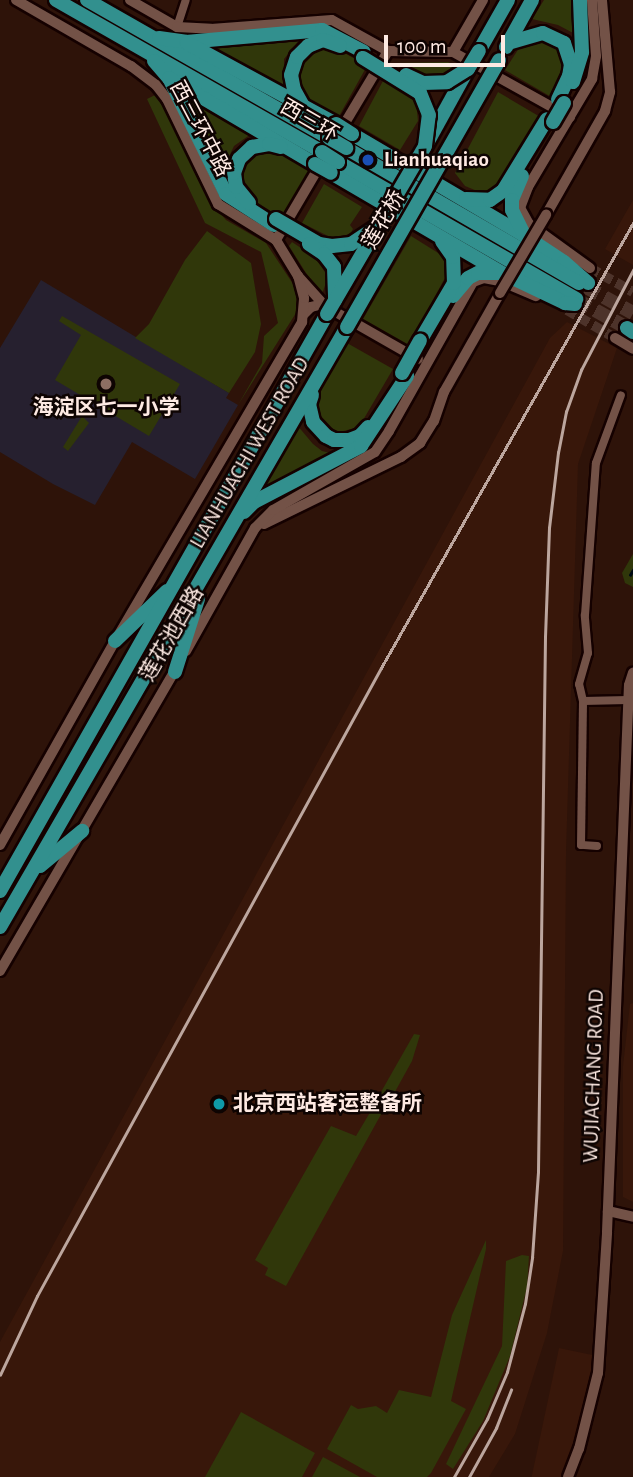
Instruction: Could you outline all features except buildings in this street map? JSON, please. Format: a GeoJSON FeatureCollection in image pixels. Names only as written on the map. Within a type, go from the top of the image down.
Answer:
{"type":"FeatureCollection","features":[{"type":"Feature","properties":{"kind":"highway","name":"西三环"},"geometry":{"type":"LineString","coordinates":[[56,0],[318,158]]}},
{"type":"Feature","properties":{"kind":"highway","name":"西三环"},"geometry":{"type":"LineString","coordinates":[[87,0],[587,285],[564,262],[524,236]]}},
{"type":"Feature","properties":{"kind":"highway"},"geometry":{"type":"LineString","coordinates":[[328,307],[380,224],[508,0]]}},
{"type":"Feature","properties":{"kind":"highway","name":"莲花桥"},"geometry":{"type":"LineString","coordinates":[[347,327],[532,0]]}},
{"type":"Feature","properties":{"kind":"highway"},"geometry":{"type":"LineString","coordinates":[[463,199],[490,200],[503,191],[550,120],[580,67],[580,0]]}},
{"type":"Feature","properties":{"kind":"highway"},"geometry":{"type":"LineString","coordinates":[[151,37],[186,42],[322,30],[420,93],[429,115],[425,146]]}},
{"type":"Feature","properties":{"kind":"highway"},"geometry":{"type":"LineString","coordinates":[[508,43],[543,33],[564,43],[570,64],[561,101]]}},
{"type":"Feature","properties":{"kind":"highway"},"geometry":{"type":"LineString","coordinates":[[303,107],[290,75],[297,57],[308,46],[323,40],[364,55],[423,83],[447,82],[468,69]]}},
{"type":"Feature","properties":{"kind":"highway"},"geometry":{"type":"LineString","coordinates":[[186,42],[336,124],[524,236]]}},
{"type":"Feature","properties":{"kind":"highway"},"geometry":{"type":"LineString","coordinates":[[146,52],[169,78],[226,194],[275,228],[324,254],[334,267],[328,307]]}},
{"type":"Feature","properties":{"kind":"highway"},"geometry":{"type":"LineString","coordinates":[[169,78],[293,150]]}},
{"type":"Feature","properties":{"kind":"highway"},"geometry":{"type":"LineString","coordinates":[[524,236],[515,220],[512,200],[550,120]]}},
{"type":"Feature","properties":{"kind":"highway"},"geometry":{"type":"LineString","coordinates":[[380,224],[351,243],[332,246],[275,228],[241,197],[234,173],[239,159],[252,147],[269,144],[318,158],[505,274],[573,305]]}},
{"type":"Feature","properties":{"kind":"highway","name":"西三环"},"geometry":{"type":"LineString","coordinates":[[335,167],[573,305]]}},
{"type":"Feature","properties":{"kind":"highway"},"geometry":{"type":"LineString","coordinates":[[422,343],[456,274],[453,257],[447,246],[431,230]]}},
{"type":"Feature","properties":{"kind":"highway"},"geometry":{"type":"LineString","coordinates":[[235,520],[254,502],[361,446],[422,343],[461,284],[478,273],[505,274]]}},
{"type":"Feature","properties":{"kind":"highway","name":"LIANHUACHI WEST ROAD"},"geometry":{"type":"LineString","coordinates":[[0,891],[180,578],[328,307]]}},
{"type":"Feature","properties":{"kind":"highway","name":"LIANHUACHI WEST ROAD"},"geometry":{"type":"LineString","coordinates":[[0,927],[347,327]]}},
{"type":"Feature","properties":{"kind":"highway"},"geometry":{"type":"LineString","coordinates":[[316,380],[309,404],[313,422],[326,436],[334,440],[349,440],[360,436],[372,422],[404,374]]}},
{"type":"Feature","properties":{"kind":"highway"},"geometry":{"type":"LineString","coordinates":[[175,672],[207,571]]}},
{"type":"Feature","properties":{"kind":"highway"},"geometry":{"type":"LineString","coordinates":[[115,641],[180,578]]}},
{"type":"Feature","properties":{"kind":"highway"},"geometry":{"type":"LineString","coordinates":[[31,874],[82,831]]}},
{"type":"Feature","properties":{"kind":"street","name":"西三环中路"},"geometry":{"type":"LineString","coordinates":[[16,0],[149,78],[167,99],[218,204],[275,228],[298,275],[328,307],[426,363]]}},
{"type":"Feature","properties":{"kind":"street"},"geometry":{"type":"LineString","coordinates":[[130,0],[177,27],[211,29],[332,20],[387,51],[453,52],[570,117]]}},
{"type":"Feature","properties":{"kind":"street"},"geometry":{"type":"LineString","coordinates":[[177,27],[186,0]]}},
{"type":"Feature","properties":{"kind":"street"},"geometry":{"type":"LineString","coordinates":[[453,52],[483,0]]}},
{"type":"Feature","properties":{"kind":"street"},"geometry":{"type":"LineString","coordinates":[[255,528],[401,457],[420,443],[434,421],[444,392],[605,111],[610,92],[592,0]]}},
{"type":"Feature","properties":{"kind":"street"},"geometry":{"type":"LineString","coordinates":[[590,268],[529,224],[520,208],[528,187],[592,79],[596,56],[597,16],[602,0]]}},
{"type":"Feature","properties":{"kind":"street"},"geometry":{"type":"LineString","coordinates":[[275,228],[387,51]]}},
{"type":"Feature","properties":{"kind":"street"},"geometry":{"type":"LineString","coordinates":[[0,845],[115,641],[302,322],[304,298],[298,275]]}},
{"type":"Feature","properties":{"kind":"street"},"geometry":{"type":"LineString","coordinates":[[426,363],[473,282],[485,278],[500,281],[573,305]]}},
{"type":"Feature","properties":{"kind":"street"},"geometry":{"type":"LineString","coordinates":[[303,315],[311,307],[328,307]]}},
{"type":"Feature","properties":{"kind":"street"},"geometry":{"type":"LineString","coordinates":[[615,338],[633,349]]}},
{"type":"Feature","properties":{"kind":"street","name":"莲花池西路"},"geometry":{"type":"LineString","coordinates":[[0,971],[175,672],[255,528],[273,510],[375,452],[389,432],[426,363]]}},
{"type":"Feature","properties":{"kind":"street"},"geometry":{"type":"LineString","coordinates":[[597,846],[581,845],[583,701],[579,684],[588,653],[585,615],[596,463],[621,395]]}},
{"type":"Feature","properties":{"kind":"street","name":"WUJIACHANG ROAD"},"geometry":{"type":"LineString","coordinates":[[568,1477],[579,1449],[598,1373],[608,1211],[628,700],[633,673]]}},
{"type":"Feature","properties":{"kind":"street"},"geometry":{"type":"LineString","coordinates":[[583,701],[628,700]]}},
{"type":"Feature","properties":{"kind":"street"},"geometry":{"type":"LineString","coordinates":[[608,1211],[633,1217]]}},
{"type":"Feature","properties":{"kind":"shaded area"},"geometry":{"type":"Polygon","coordinates":[[[633,200],[633,265],[605,249],[633,200]]]}},
{"type":"Feature","properties":{"kind":"shaded area","name":"海淀区七一小学"},"geometry":{"type":"Polygon","coordinates":[[[41,280],[229,393],[226,398],[238,405],[195,479],[132,442],[95,505],[53,484],[0,452],[0,348],[41,280]]]}},
{"type":"Feature","properties":{"kind":"shaded area"},"geometry":{"type":"Polygon","coordinates":[[[567,322],[617,348],[578,464],[566,852],[563,1251],[547,1333],[515,1434],[489,1477],[0,1477],[0,1342],[550,338],[567,322]]]}},
{"type":"Feature","properties":{"kind":"shaded area"},"geometry":{"type":"Polygon","coordinates":[[[633,1003],[633,1202],[623,1197],[623,1066],[630,1004],[633,1003]]]}},
{"type":"Feature","properties":{"kind":"shaded area"},"geometry":{"type":"Polygon","coordinates":[[[559,1348],[597,1356],[571,1477],[532,1477],[559,1348]]]}},
{"type":"Feature","properties":{"kind":"green space"},"geometry":{"type":"Polygon","coordinates":[[[544,0],[575,0],[575,34],[558,25],[532,19],[544,0]]]}},
{"type":"Feature","properties":{"kind":"green space"},"geometry":{"type":"Polygon","coordinates":[[[302,37],[284,59],[284,88],[208,47],[302,37]]]}},
{"type":"Feature","properties":{"kind":"green space"},"geometry":{"type":"Polygon","coordinates":[[[545,39],[563,50],[567,66],[553,98],[505,70],[521,45],[545,39]]]}},
{"type":"Feature","properties":{"kind":"green space"},"geometry":{"type":"Polygon","coordinates":[[[331,45],[367,66],[338,118],[308,100],[297,80],[299,65],[310,51],[331,45]]]}},
{"type":"Feature","properties":{"kind":"green space"},"geometry":{"type":"Polygon","coordinates":[[[448,62],[455,65],[443,76],[422,78],[395,63],[448,62]]]}},
{"type":"Feature","properties":{"kind":"green space"},"geometry":{"type":"Polygon","coordinates":[[[384,79],[409,93],[416,101],[418,121],[400,150],[359,126],[384,79]]]}},
{"type":"Feature","properties":{"kind":"green space"},"geometry":{"type":"Polygon","coordinates":[[[498,92],[542,118],[503,185],[491,192],[482,193],[465,186],[455,173],[498,92]]]}},
{"type":"Feature","properties":{"kind":"green space"},"geometry":{"type":"Polygon","coordinates":[[[182,94],[251,134],[234,146],[221,173],[182,94]]]}},
{"type":"Feature","properties":{"kind":"green space"},"geometry":{"type":"Polygon","coordinates":[[[155,95],[161,98],[214,206],[226,220],[266,243],[297,290],[296,313],[238,405],[262,363],[264,336],[278,323],[261,252],[205,223],[147,99],[155,95]]]}},
{"type":"Feature","properties":{"kind":"green space"},"geometry":{"type":"Polygon","coordinates":[[[259,149],[276,150],[309,171],[281,217],[245,196],[240,173],[242,162],[259,149]]]}},
{"type":"Feature","properties":{"kind":"green space"},"geometry":{"type":"Polygon","coordinates":[[[324,184],[362,207],[350,225],[353,229],[350,234],[332,238],[302,223],[324,184]]]}},
{"type":"Feature","properties":{"kind":"green space"},"geometry":{"type":"Polygon","coordinates":[[[207,231],[251,263],[261,324],[255,352],[229,393],[135,338],[149,324],[185,260],[207,231]]]}},
{"type":"Feature","properties":{"kind":"green space"},"geometry":{"type":"Polygon","coordinates":[[[411,236],[443,256],[447,274],[409,345],[363,319],[411,236]]]}},
{"type":"Feature","properties":{"kind":"green space"},"geometry":{"type":"Polygon","coordinates":[[[292,242],[316,258],[328,277],[321,297],[289,246],[292,242]]]}},
{"type":"Feature","properties":{"kind":"green space"},"geometry":{"type":"Polygon","coordinates":[[[62,316],[180,384],[149,436],[55,380],[81,335],[59,321],[62,316]]]}},
{"type":"Feature","properties":{"kind":"green space"},"geometry":{"type":"Polygon","coordinates":[[[347,343],[393,369],[359,427],[332,434],[317,421],[314,396],[347,343]]]}},
{"type":"Feature","properties":{"kind":"green space"},"geometry":{"type":"Polygon","coordinates":[[[82,416],[89,423],[68,451],[63,447],[82,416]]]}},
{"type":"Feature","properties":{"kind":"green space"},"geometry":{"type":"Polygon","coordinates":[[[297,425],[322,451],[339,455],[263,491],[262,488],[297,425]]]}},
{"type":"Feature","properties":{"kind":"green space"},"geometry":{"type":"Polygon","coordinates":[[[633,554],[633,587],[625,583],[622,573],[633,554]]]}},
{"type":"Feature","properties":{"kind":"green space"},"geometry":{"type":"Polygon","coordinates":[[[414,1034],[420,1035],[412,1061],[391,1099],[382,1098],[381,1092],[414,1034]]]}},
{"type":"Feature","properties":{"kind":"green space"},"geometry":{"type":"Polygon","coordinates":[[[375,1104],[384,1109],[286,1286],[265,1275],[268,1268],[255,1260],[331,1126],[356,1136],[375,1104]]]}},
{"type":"Feature","properties":{"kind":"green space"},"geometry":{"type":"Polygon","coordinates":[[[486,1240],[451,1401],[466,1409],[431,1473],[427,1477],[377,1477],[327,1449],[351,1405],[358,1409],[376,1406],[387,1413],[399,1390],[431,1397],[452,1315],[486,1240]]]}},
{"type":"Feature","properties":{"kind":"green space"},"geometry":{"type":"Polygon","coordinates":[[[522,1255],[529,1256],[527,1287],[510,1356],[483,1421],[453,1469],[446,1464],[502,1346],[506,1261],[522,1255]]]}},
{"type":"Feature","properties":{"kind":"green space"},"geometry":{"type":"Polygon","coordinates":[[[241,1412],[315,1453],[302,1477],[205,1477],[241,1412]]]}},
{"type":"Feature","properties":{"kind":"green space"},"geometry":{"type":"Polygon","coordinates":[[[323,1457],[360,1477],[312,1477],[323,1457]]]}},
{"type":"Feature","properties":{"kind":"waterway"},"geometry":{"type":"LineString","coordinates":[[630,575],[633,570]]}},
{"type":"Feature","properties":{"kind":"tunnel"},"geometry":{"type":"LineString","coordinates":[[590,268],[633,292]]}},
{"type":"Feature","properties":{"kind":"tunnel"},"geometry":{"type":"LineString","coordinates":[[586,287],[633,313]]}},
{"type":"Feature","properties":{"kind":"tunnel"},"geometry":{"type":"LineString","coordinates":[[577,300],[627,328]]}},
{"type":"Feature","properties":{"kind":"tunnel"},"geometry":{"type":"LineString","coordinates":[[567,310],[615,338]]}},
{"type":"Feature","properties":{"kind":"railway"},"geometry":{"type":"LineString","coordinates":[[0,1375],[37,1296],[381,668],[633,223]]}},
{"type":"Feature","properties":{"kind":"railway"},"geometry":{"type":"LineString","coordinates":[[454,1477],[487,1419],[507,1372],[525,1304],[532,1258],[538,1172],[545,637],[549,528],[558,453],[566,412],[581,370],[633,270]]}},
{"type":"Feature","properties":{"kind":"railway"},"geometry":{"type":"LineString","coordinates":[[469,1477],[496,1428],[511,1390]]}},
{"type":"Feature","properties":{"kind":"place","name":"Lianhuaqiao"},"geometry":{"type":"Point","coordinates":[368,160]}},
{"type":"Feature","properties":{"kind":"place","name":"海淀区七一小学"},"geometry":{"type":"Point","coordinates":[106,384]}},
{"type":"Feature","properties":{"kind":"place","name":"北京西站客运整备所"},"geometry":{"type":"Point","coordinates":[219,1104]}}]}
